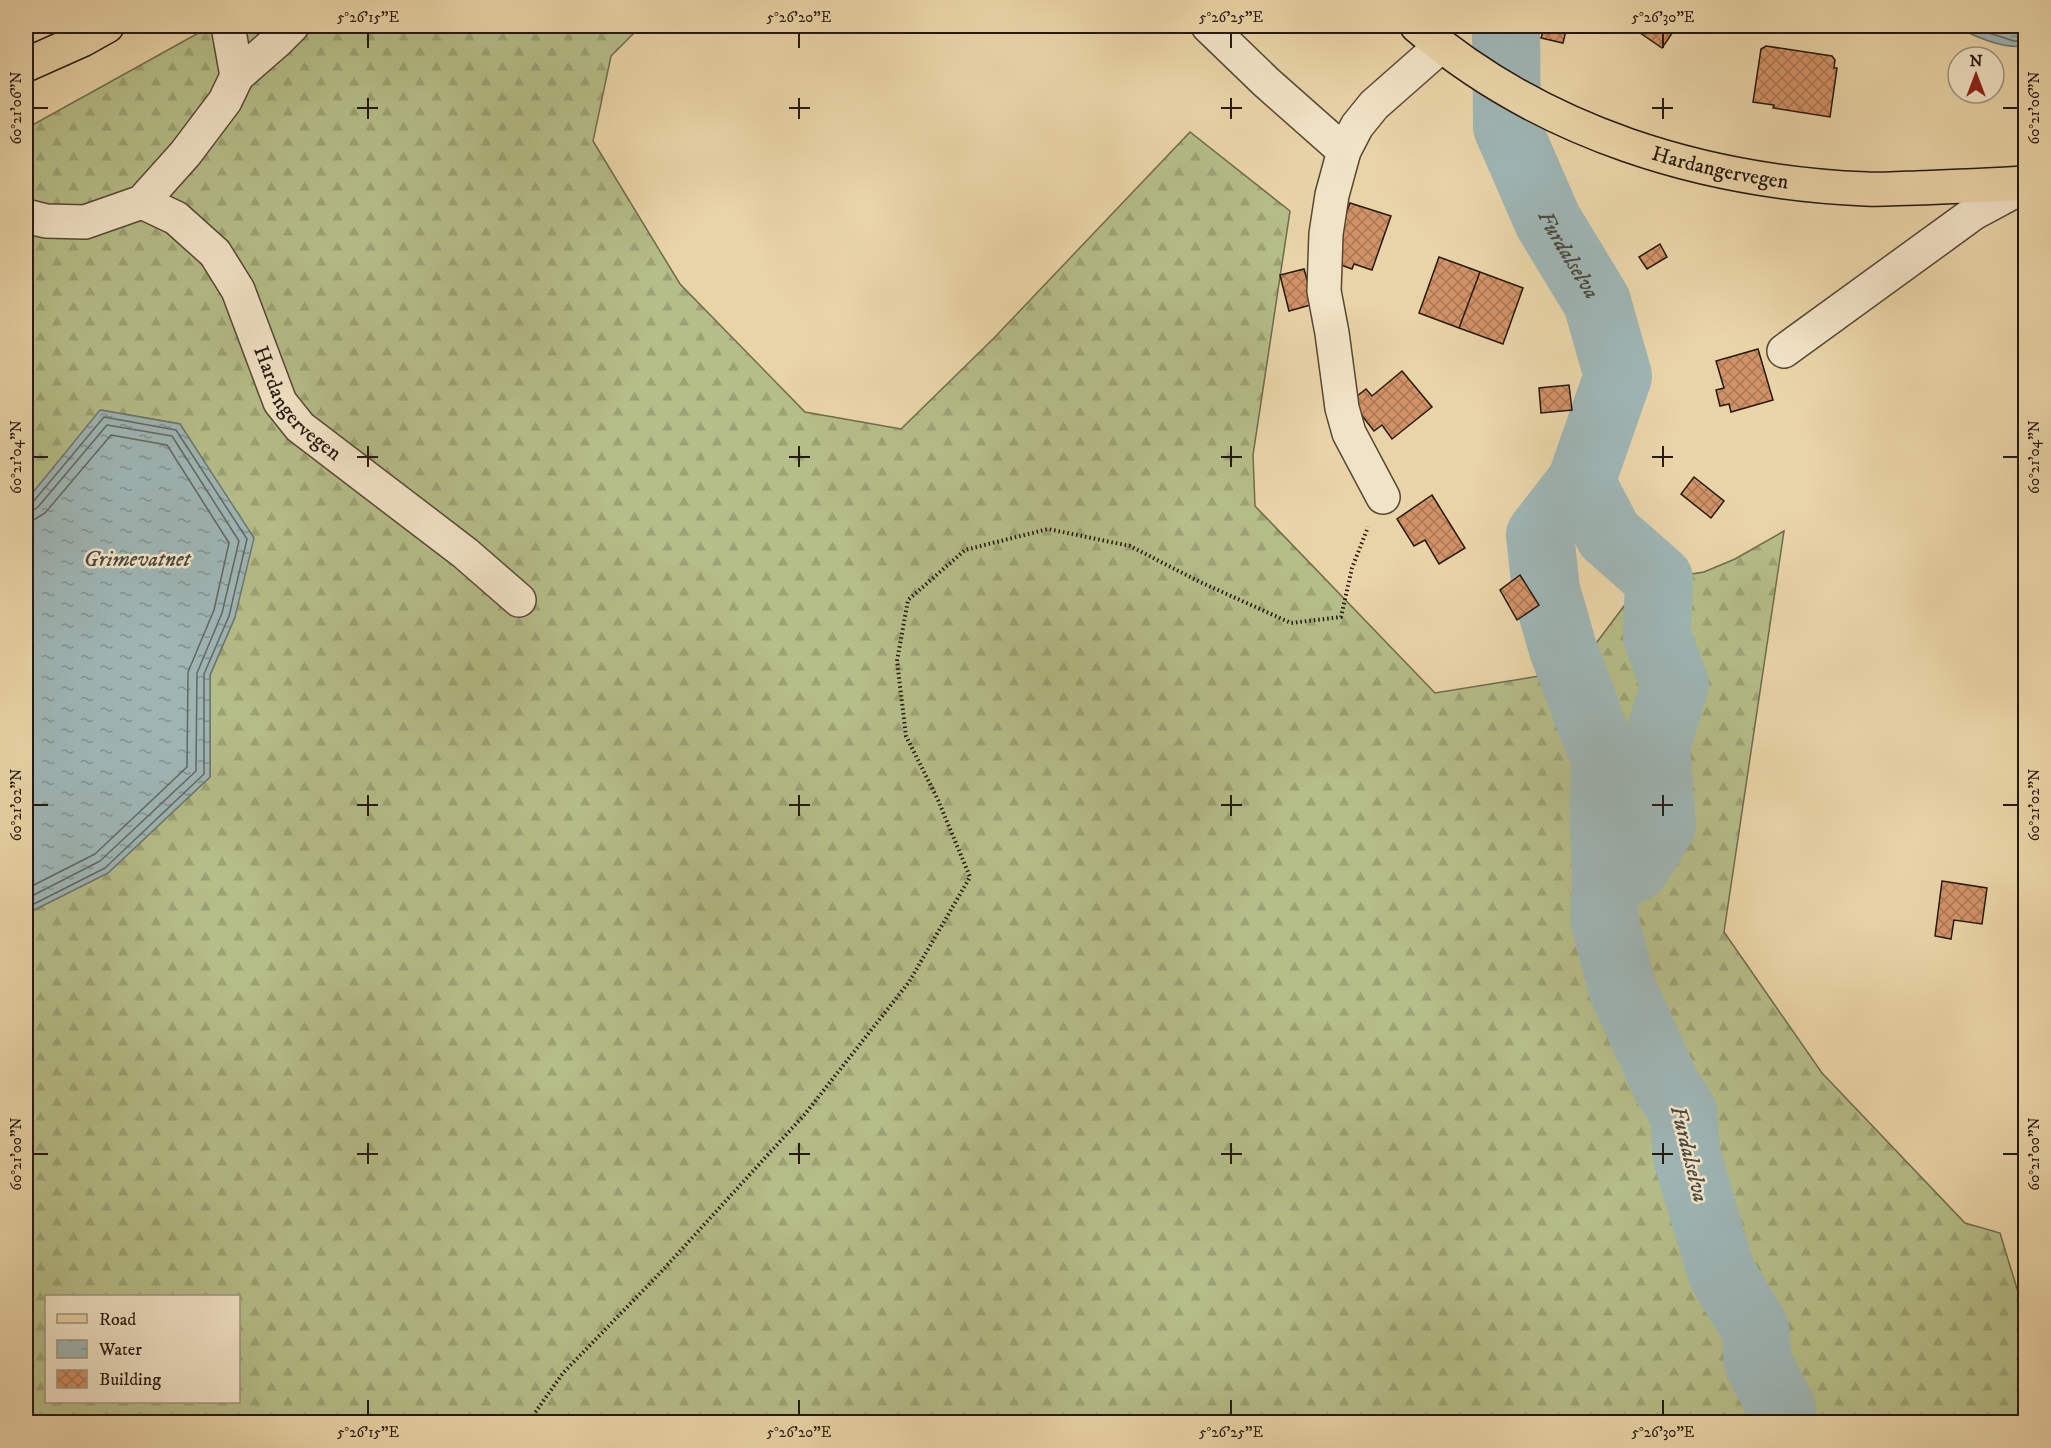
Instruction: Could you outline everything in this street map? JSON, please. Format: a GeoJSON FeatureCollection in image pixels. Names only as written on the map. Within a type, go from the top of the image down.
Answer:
{"type":"FeatureCollection","features":[{"type":"Feature","properties":{"kind":"main road"},"geometry":{"type":"LineString","coordinates":[[26,65],[107,26]]}},
{"type":"Feature","properties":{"kind":"main road","name":"Hardangervegen"},"geometry":{"type":"LineString","coordinates":[[1429,36],[1526,101],[1606,139],[1691,165],[1777,181],[1868,189],[2025,184]]}},
{"type":"Feature","properties":{"kind":"street"},"geometry":{"type":"LineString","coordinates":[[228,26],[237,76]]}},
{"type":"Feature","properties":{"kind":"street"},"geometry":{"type":"LineString","coordinates":[[26,216],[46,221],[85,222],[142,202],[185,154],[225,101],[237,76],[292,26]]}},
{"type":"Feature","properties":{"kind":"street"},"geometry":{"type":"LineString","coordinates":[[1208,26],[1266,82],[1344,151]]}},
{"type":"Feature","properties":{"kind":"street","name":"Hardangervegen"},"geometry":{"type":"LineString","coordinates":[[1383,497],[1349,433],[1342,408],[1324,291],[1326,234],[1332,195],[1344,151],[1357,126],[1429,36]]}},
{"type":"Feature","properties":{"kind":"street","name":"Hardangervegen"},"geometry":{"type":"LineString","coordinates":[[1784,351],[1974,213],[2025,184]]}},
{"type":"Feature","properties":{"kind":"street","name":"Hardangervegen"},"geometry":{"type":"LineString","coordinates":[[142,202],[176,218],[215,254],[238,290],[280,402],[300,427],[465,553],[519,600]]}},
{"type":"Feature","properties":{"kind":"path"},"geometry":{"type":"LineString","coordinates":[[522,1422],[532,1417],[563,1373],[661,1272],[805,1114],[909,982],[970,877],[938,800],[906,736],[897,661],[908,600],[965,550],[1048,529],[1130,546],[1200,582],[1292,623],[1341,617],[1352,568],[1362,540],[1383,497]]}},
{"type":"Feature","properties":{"kind":"green space"},"geometry":{"type":"Polygon","coordinates":[[[211,26],[641,26],[611,56],[593,141],[680,284],[805,412],[901,429],[993,339],[1190,132],[1290,211],[1253,455],[1255,506],[1435,693],[1576,670],[1642,582],[1704,572],[1735,559],[1784,531],[1724,932],[1822,1073],[1965,1223],[2000,1233],[2025,1315],[2025,1422],[26,1422],[26,914],[108,873],[210,777],[210,675],[235,617],[180,424],[101,410],[26,501],[26,126],[29,127],[211,26]]]}},
{"type":"Feature","properties":{"kind":"water"},"geometry":{"type":"Polygon","coordinates":[[[1956,26],[2025,26],[2025,46],[2008,46],[1956,26]]]}},
{"type":"Feature","properties":{"kind":"water","name":"Grimevatnet"},"geometry":{"type":"Polygon","coordinates":[[[100,410],[180,424],[254,538],[235,617],[210,675],[210,777],[108,873],[26,914],[26,501],[100,410]]]}},
{"type":"Feature","properties":{"kind":"building"},"geometry":{"type":"Polygon","coordinates":[[[1289,26],[1302,26],[1297,32],[1289,26]]]}},
{"type":"Feature","properties":{"kind":"building"},"geometry":{"type":"Polygon","coordinates":[[[1545,26],[1567,26],[1563,43],[1541,38],[1545,26]]]}},
{"type":"Feature","properties":{"kind":"building"},"geometry":{"type":"Polygon","coordinates":[[[1634,26],[1664,26],[1673,32],[1662,48],[1633,28],[1634,26]]]}},
{"type":"Feature","properties":{"kind":"building"},"geometry":{"type":"Polygon","coordinates":[[[1766,46],[1832,56],[1835,60],[1834,68],[1837,68],[1830,117],[1773,108],[1774,105],[1753,102],[1761,49],[1766,46]]]}},
{"type":"Feature","properties":{"kind":"building"},"geometry":{"type":"Polygon","coordinates":[[[1350,203],[1391,216],[1372,270],[1354,264],[1352,269],[1338,264],[1335,243],[1350,203]]]}},
{"type":"Feature","properties":{"kind":"building"},"geometry":{"type":"Polygon","coordinates":[[[1660,244],[1667,257],[1647,269],[1639,257],[1660,244]]]}},
{"type":"Feature","properties":{"kind":"building"},"geometry":{"type":"Polygon","coordinates":[[[1439,257],[1480,272],[1459,328],[1419,313],[1439,257]]]}},
{"type":"Feature","properties":{"kind":"building"},"geometry":{"type":"Polygon","coordinates":[[[1304,269],[1314,304],[1289,311],[1280,275],[1304,269]]]}},
{"type":"Feature","properties":{"kind":"building"},"geometry":{"type":"Polygon","coordinates":[[[1480,272],[1523,288],[1503,344],[1459,328],[1480,272]]]}},
{"type":"Feature","properties":{"kind":"building"},"geometry":{"type":"Polygon","coordinates":[[[1758,349],[1773,400],[1731,412],[1729,404],[1720,406],[1716,390],[1724,388],[1716,361],[1758,349]]]}},
{"type":"Feature","properties":{"kind":"building"},"geometry":{"type":"Polygon","coordinates":[[[1402,371],[1432,407],[1392,439],[1382,425],[1374,431],[1352,400],[1366,389],[1372,396],[1402,371]]]}},
{"type":"Feature","properties":{"kind":"building"},"geometry":{"type":"Polygon","coordinates":[[[1569,385],[1572,410],[1541,413],[1539,388],[1569,385]]]}},
{"type":"Feature","properties":{"kind":"building"},"geometry":{"type":"Polygon","coordinates":[[[1694,477],[1724,501],[1711,518],[1681,494],[1694,477]]]}},
{"type":"Feature","properties":{"kind":"building"},"geometry":{"type":"Polygon","coordinates":[[[1432,495],[1465,548],[1439,564],[1425,540],[1414,546],[1397,519],[1432,495]]]}},
{"type":"Feature","properties":{"kind":"building"},"geometry":{"type":"Polygon","coordinates":[[[1520,575],[1539,605],[1517,620],[1500,590],[1520,575]]]}},
{"type":"Feature","properties":{"kind":"building"},"geometry":{"type":"Polygon","coordinates":[[[1942,881],[1987,888],[1982,924],[1954,920],[1951,939],[1935,936],[1942,881]]]}},
{"type":"Feature","properties":{"kind":"waterway","name":"Furdalselva"},"geometry":{"type":"LineString","coordinates":[[1506,26],[1507,127],[1548,221],[1597,302],[1618,376],[1581,482],[1609,535],[1659,579],[1657,637],[1675,684],[1656,747],[1662,825],[1635,868],[1606,881],[1604,918],[1622,988],[1665,1083],[1683,1112],[1687,1157],[1722,1274],[1755,1328],[1758,1363],[1782,1409],[1778,1422]]}},
{"type":"Feature","properties":{"kind":"waterway","name":"Furdalselva"},"geometry":{"type":"LineString","coordinates":[[1581,482],[1540,535],[1546,590],[1563,649],[1605,760],[1603,802],[1606,881]]}}]}
